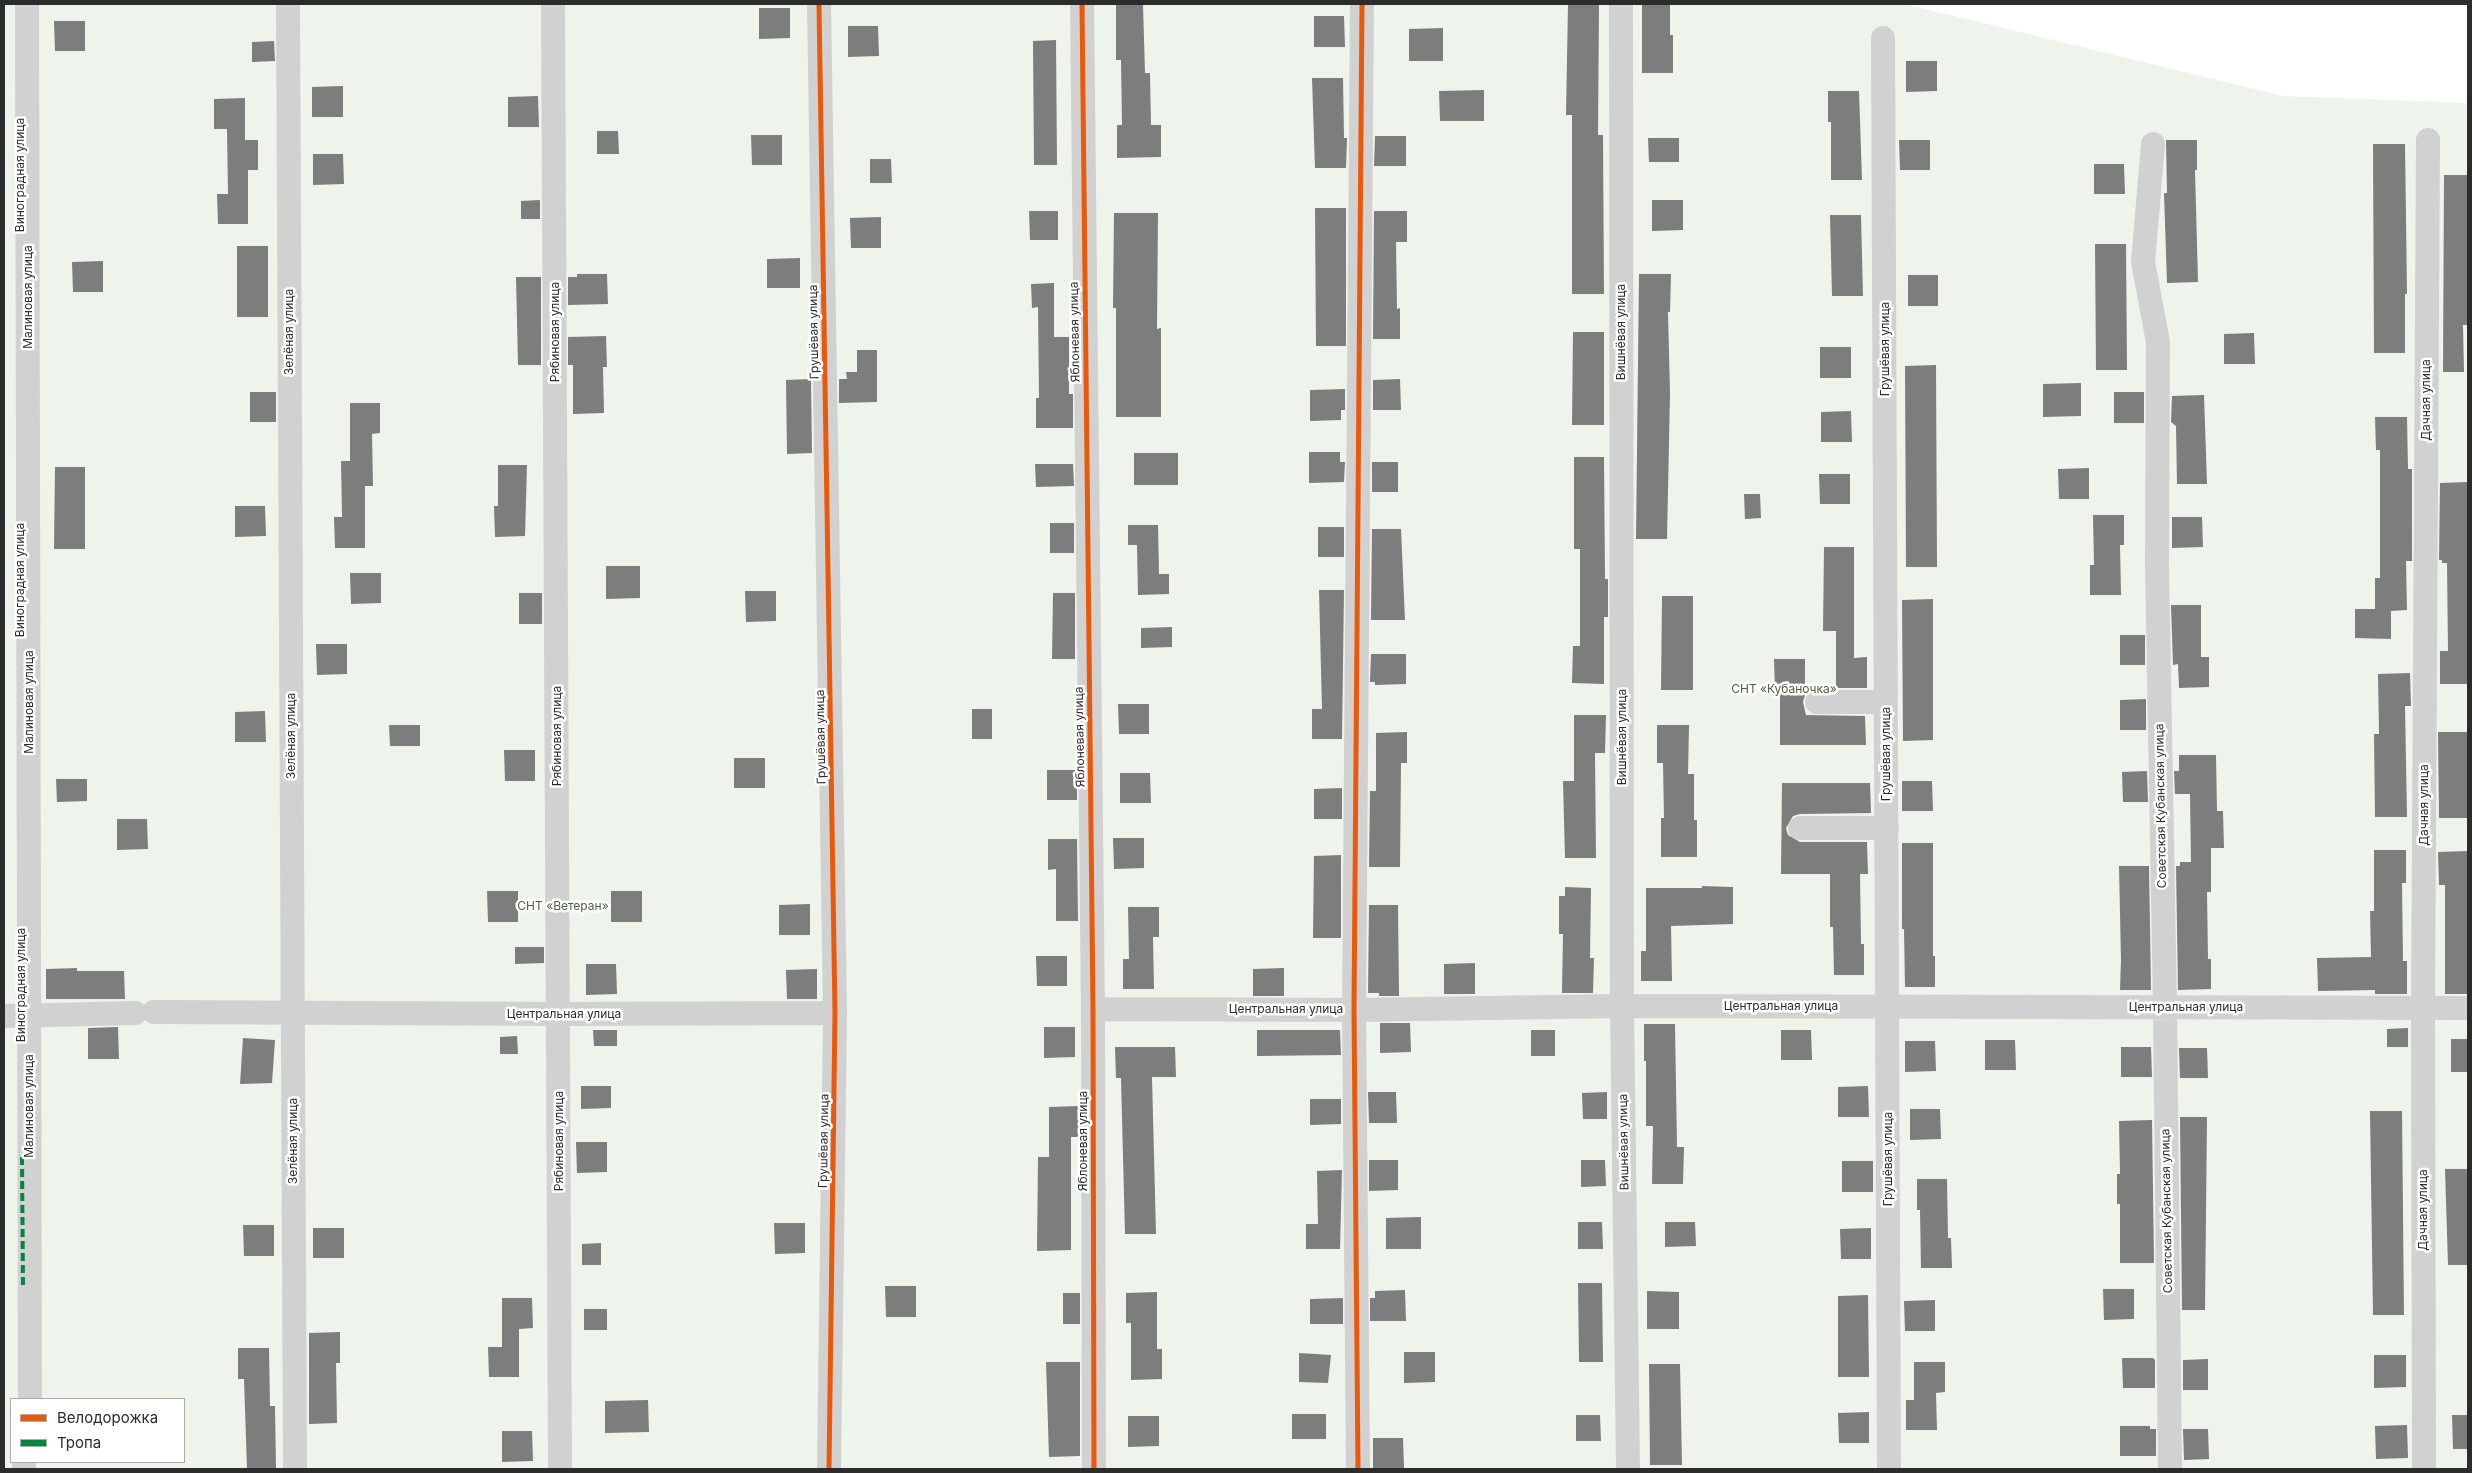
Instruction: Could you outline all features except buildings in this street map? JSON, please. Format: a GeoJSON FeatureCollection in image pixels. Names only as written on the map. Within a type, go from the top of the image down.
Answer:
{"type":"FeatureCollection","features":[{"type":"Feature","properties":{"kind":"street","name":"Виноградная улица"},"geometry":{"type":"LineString","coordinates":[[20,4],[18,1016],[22,1157]]}},
{"type":"Feature","properties":{"kind":"street","name":"Малиновая улица"},"geometry":{"type":"LineString","coordinates":[[27,4],[18,1016],[30,1398]]}},
{"type":"Feature","properties":{"kind":"street","name":"Зелёная улица"},"geometry":{"type":"LineString","coordinates":[[288,4],[295,1469]]}},
{"type":"Feature","properties":{"kind":"street","name":"Рябиновая улица"},"geometry":{"type":"LineString","coordinates":[[553,4],[560,1469]]}},
{"type":"Feature","properties":{"kind":"street","name":"Грушёвая улица"},"geometry":{"type":"LineString","coordinates":[[819,4],[836,1013],[829,1469]]}},
{"type":"Feature","properties":{"kind":"street","name":"Яблоневая улица"},"geometry":{"type":"LineString","coordinates":[[1082,4],[1093,1009],[1094,1469]]}},
{"type":"Feature","properties":{"kind":"street"},"geometry":{"type":"LineString","coordinates":[[1358,1469],[1354,1010],[1362,4]]}},
{"type":"Feature","properties":{"kind":"street","name":"Вишнёвая улица"},"geometry":{"type":"LineString","coordinates":[[1621,4],[1622,1006],[1628,1469]]}},
{"type":"Feature","properties":{"kind":"street","name":"Грушёвая улица"},"geometry":{"type":"LineString","coordinates":[[1883,38],[1889,1469]]}},
{"type":"Feature","properties":{"kind":"street","name":"Дачная улица"},"geometry":{"type":"LineString","coordinates":[[2424,1469],[2423,1008],[2428,140]]}},
{"type":"Feature","properties":{"kind":"street","name":"Советская Кубанская улица"},"geometry":{"type":"LineString","coordinates":[[2153,144],[2143,262],[2158,342],[2157,564],[2165,1007],[2170,1469]]}},
{"type":"Feature","properties":{"kind":"street"},"geometry":{"type":"LineString","coordinates":[[1817,702],[1886,702]]}},
{"type":"Feature","properties":{"kind":"street"},"geometry":{"type":"LineString","coordinates":[[1800,828],[1886,828]]}},
{"type":"Feature","properties":{"kind":"street","name":"Центральная улица"},"geometry":{"type":"LineString","coordinates":[[1093,1009],[1354,1010],[1622,1006],[2468,1008]]}},
{"type":"Feature","properties":{"kind":"street","name":"Центральная улица"},"geometry":{"type":"LineString","coordinates":[[18,1016],[145,1013],[836,1013]]}},
{"type":"Feature","properties":{"kind":"street"},"geometry":{"type":"LineString","coordinates":[[22,1288],[24,1398]]}},
{"type":"Feature","properties":{"kind":"green space"},"geometry":{"type":"Polygon","coordinates":[[[4,4],[23,4],[28,1398],[10,1398],[10,1463],[28,1463],[28,1469],[4,1469],[4,4]]]}},
{"type":"Feature","properties":{"kind":"green space","name":"СНТ «Ветеран»"},"geometry":{"type":"Polygon","coordinates":[[[25,4],[1087,4],[1100,1469],[29,1469],[29,1463],[185,1463],[185,1398],[29,1398],[25,4]]]}},
{"type":"Feature","properties":{"kind":"green space","name":"СНТ «Кубаночка»"},"geometry":{"type":"Polygon","coordinates":[[[1090,4],[1905,4],[2283,96],[2468,103],[2468,1469],[1104,1469],[1105,997],[1090,4]]]}},
{"type":"Feature","properties":{"kind":"marked path"},"geometry":{"type":"LineString","coordinates":[[22,1157],[23,1288]]}},
{"type":"Feature","properties":{"kind":"cycle path"},"geometry":{"type":"LineString","coordinates":[[819,4],[835,1013],[829,1469]]}},
{"type":"Feature","properties":{"kind":"cycle path"},"geometry":{"type":"LineString","coordinates":[[1082,4],[1093,1009],[1094,1469]]}},
{"type":"Feature","properties":{"kind":"cycle path"},"geometry":{"type":"LineString","coordinates":[[1358,1469],[1354,1010],[1362,4]]}}]}
